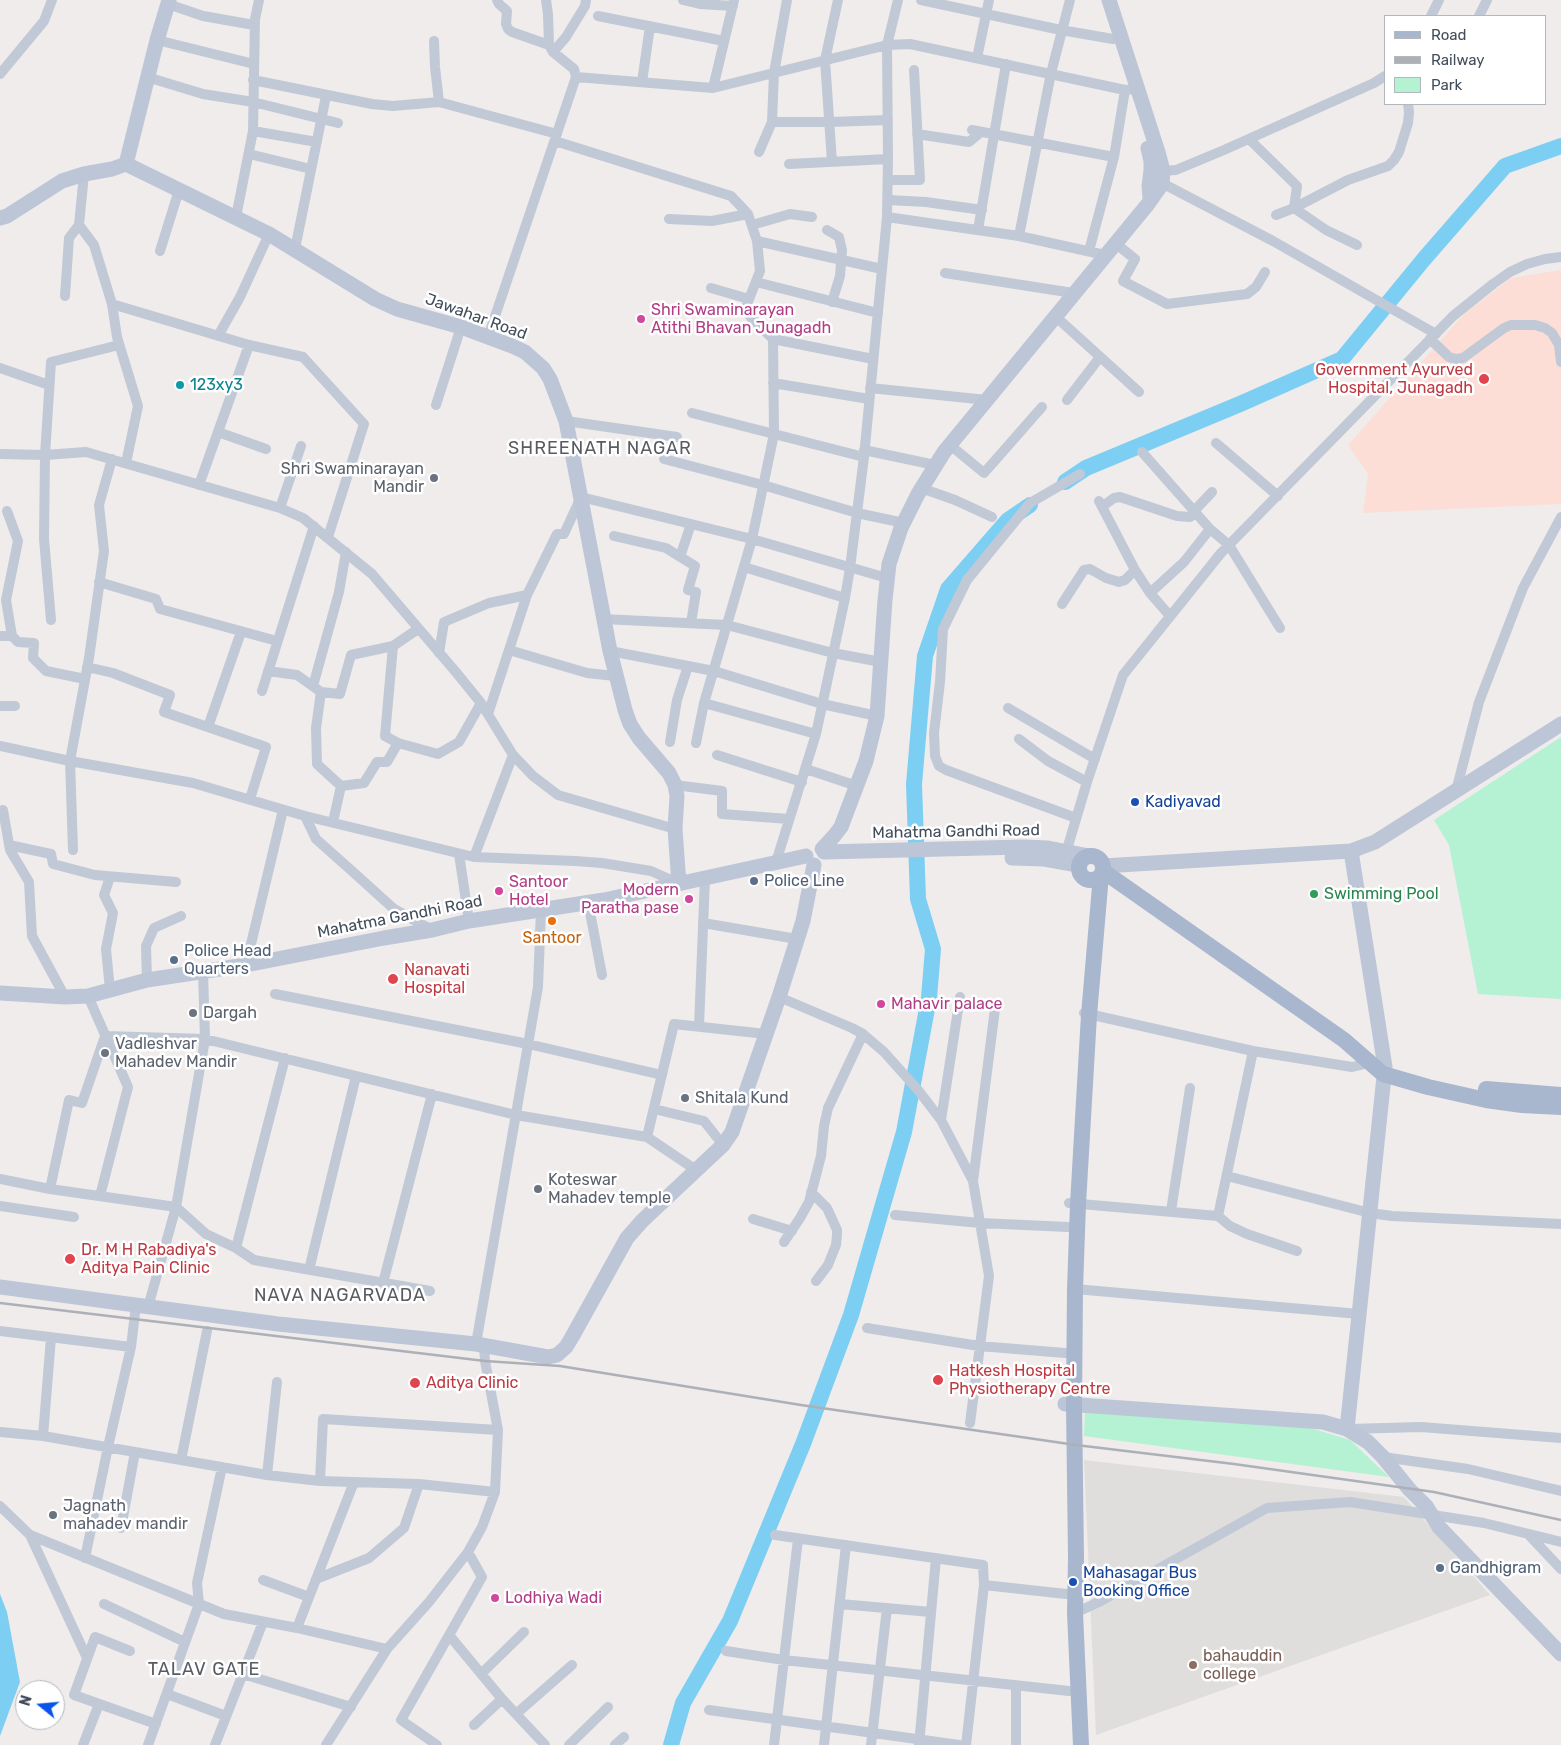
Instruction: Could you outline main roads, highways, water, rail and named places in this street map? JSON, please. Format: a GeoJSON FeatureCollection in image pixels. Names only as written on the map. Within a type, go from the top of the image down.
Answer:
{"type":"FeatureCollection","features":[{"type":"Feature","properties":{"kind":"main road"},"geometry":{"type":"LineString","coordinates":[[1071,1745],[1066,1594],[1067,1444],[1075,1288],[1073,1203],[1091,932],[1100,873],[1098,858],[1074,858],[1080,875],[1084,878],[1100,873]]}},
{"type":"Feature","properties":{"kind":"main road"},"geometry":{"type":"LineString","coordinates":[[1100,873],[1344,1040],[1377,1067],[1428,1087],[1486,1100],[1522,1105],[1561,1107]]}},
{"type":"Feature","properties":{"kind":"main road"},"geometry":{"type":"LineString","coordinates":[[1377,1067],[1458,1086],[1561,1095]]}},
{"type":"Feature","properties":{"kind":"main road"},"geometry":{"type":"LineString","coordinates":[[1073,1203],[1068,1227],[1065,1353],[1070,1404],[1076,1549],[1075,1613],[1080,1745]]}},
{"type":"Feature","properties":{"kind":"water"},"geometry":{"type":"Polygon","coordinates":[[[0,1594],[7,1612],[20,1680],[15,1680],[15,1696],[0,1736],[0,1594]]]}},
{"type":"Feature","properties":{"kind":"waterway"},"geometry":{"type":"LineString","coordinates":[[1065,482],[1086,468],[1342,359],[1424,259],[1505,166],[1561,146]]}},
{"type":"Feature","properties":{"kind":"waterway"},"geometry":{"type":"LineString","coordinates":[[671,1745],[683,1703],[730,1621],[803,1444],[851,1315],[904,1132],[929,998],[933,949],[918,899],[914,784],[925,656],[948,589],[1008,520],[1030,505]]}},
{"type":"Feature","properties":{"kind":"railway"},"geometry":{"type":"LineString","coordinates":[[0,1303],[485,1361],[560,1366],[801,1405],[1076,1445],[1234,1464],[1434,1492],[1561,1520]]}},
{"type":"Feature","properties":{"kind":"place","name":"Shri Swaminarayan Atithi Bhavan Junagadh"},"geometry":{"type":"Point","coordinates":[641,319]}},
{"type":"Feature","properties":{"kind":"place","name":"Government Ayurved Hospital, Junagadh"},"geometry":{"type":"Point","coordinates":[1484,379]}},
{"type":"Feature","properties":{"kind":"place","name":"123xy3"},"geometry":{"type":"Point","coordinates":[180,385]}},
{"type":"Feature","properties":{"kind":"place","name":"Shri Swaminarayan Mandir"},"geometry":{"type":"Point","coordinates":[434,478]}},
{"type":"Feature","properties":{"kind":"place","name":"Kadiyavad"},"geometry":{"type":"Point","coordinates":[1135,802]}},
{"type":"Feature","properties":{"kind":"place","name":"Police Line"},"geometry":{"type":"Point","coordinates":[754,881]}},
{"type":"Feature","properties":{"kind":"place","name":"Santoor Hotel"},"geometry":{"type":"Point","coordinates":[499,891]}},
{"type":"Feature","properties":{"kind":"place","name":"Swimming Pool"},"geometry":{"type":"Point","coordinates":[1314,894]}},
{"type":"Feature","properties":{"kind":"place","name":"Modern Paratha pase"},"geometry":{"type":"Point","coordinates":[689,899]}},
{"type":"Feature","properties":{"kind":"place","name":"Santoor"},"geometry":{"type":"Point","coordinates":[552,921]}},
{"type":"Feature","properties":{"kind":"place","name":"Police Head Quarters"},"geometry":{"type":"Point","coordinates":[174,960]}},
{"type":"Feature","properties":{"kind":"place","name":"Nanavati Hospital"},"geometry":{"type":"Point","coordinates":[393,979]}},
{"type":"Feature","properties":{"kind":"place","name":"Mahavir palace"},"geometry":{"type":"Point","coordinates":[881,1004]}},
{"type":"Feature","properties":{"kind":"place","name":"Dargah"},"geometry":{"type":"Point","coordinates":[193,1013]}},
{"type":"Feature","properties":{"kind":"place","name":"Vadleshvar Mahadev Mandir"},"geometry":{"type":"Point","coordinates":[105,1053]}},
{"type":"Feature","properties":{"kind":"place","name":"Shitala Kund"},"geometry":{"type":"Point","coordinates":[685,1098]}},
{"type":"Feature","properties":{"kind":"place","name":"Koteswar Mahadev temple"},"geometry":{"type":"Point","coordinates":[538,1189]}},
{"type":"Feature","properties":{"kind":"place","name":"Dr. M H Rabadiya's Aditya Pain Clinic"},"geometry":{"type":"Point","coordinates":[70,1259]}},
{"type":"Feature","properties":{"kind":"place","name":"Hatkesh Hospital Physiotherapy Centre"},"geometry":{"type":"Point","coordinates":[938,1380]}},
{"type":"Feature","properties":{"kind":"place","name":"Aditya Clinic"},"geometry":{"type":"Point","coordinates":[415,1383]}},
{"type":"Feature","properties":{"kind":"place","name":"Jagnath mahadev mandir"},"geometry":{"type":"Point","coordinates":[53,1515]}},
{"type":"Feature","properties":{"kind":"place","name":"Gandhigram"},"geometry":{"type":"Point","coordinates":[1440,1568]}},
{"type":"Feature","properties":{"kind":"place","name":"Mahasagar Bus Booking Office"},"geometry":{"type":"Point","coordinates":[1073,1582]}},
{"type":"Feature","properties":{"kind":"place","name":"Lodhiya Wadi"},"geometry":{"type":"Point","coordinates":[495,1598]}},
{"type":"Feature","properties":{"kind":"place","name":"bahauddin college"},"geometry":{"type":"Point","coordinates":[1193,1665]}},
{"type":"Feature","properties":{"kind":"district","name":"SHREENATH NAGAR"},"geometry":{"type":"Point","coordinates":[600,449]}},
{"type":"Feature","properties":{"kind":"district","name":"NAVA NAGARVADA"},"geometry":{"type":"Point","coordinates":[340,1296]}},
{"type":"Feature","properties":{"kind":"district","name":"TALAV GATE"},"geometry":{"type":"Point","coordinates":[204,1670]}}]}
